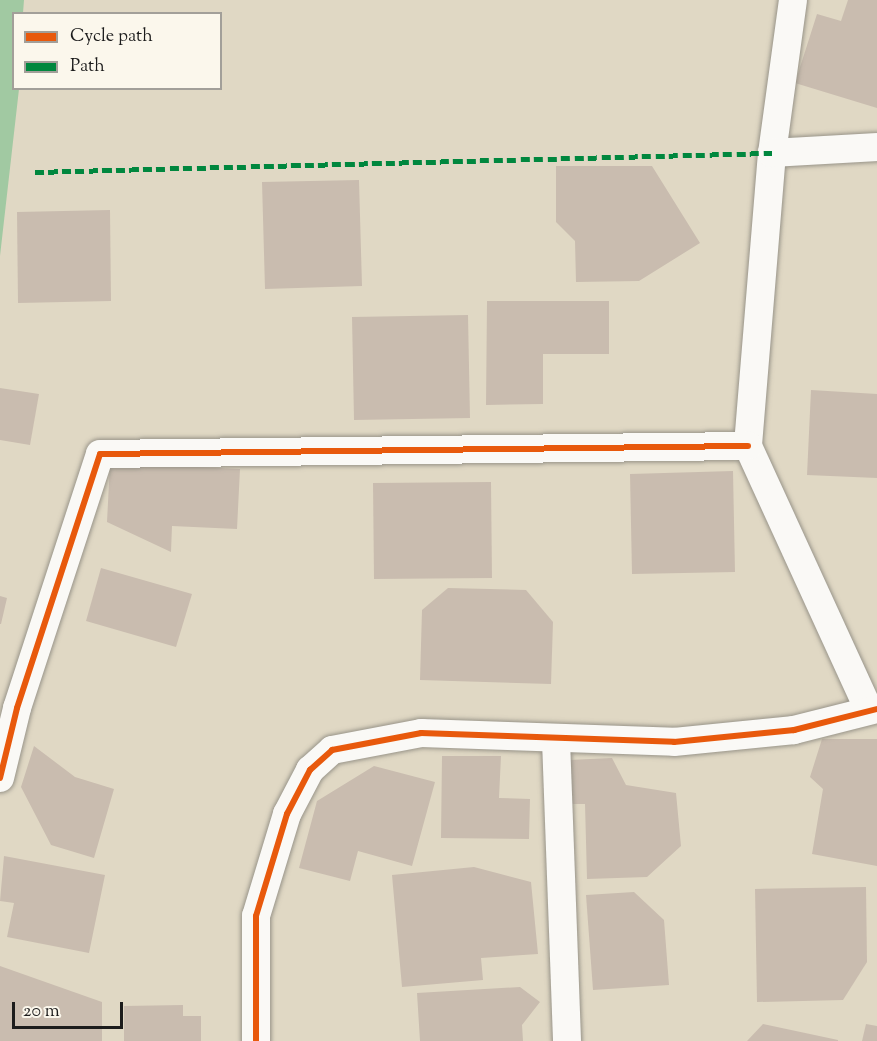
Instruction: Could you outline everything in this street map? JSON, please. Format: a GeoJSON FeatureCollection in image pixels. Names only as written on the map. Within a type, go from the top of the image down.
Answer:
{"type":"FeatureCollection","features":[{"type":"Feature","properties":{"kind":"street"},"geometry":{"type":"LineString","coordinates":[[256,1041],[256,916],[287,814],[310,770],[332,750],[421,733],[556,740],[674,742],[794,730],[872,709],[748,446],[772,153],[793,0]]}},
{"type":"Feature","properties":{"kind":"street"},"geometry":{"type":"LineString","coordinates":[[772,153],[877,147]]}},
{"type":"Feature","properties":{"kind":"street"},"geometry":{"type":"LineString","coordinates":[[0,778],[17,708],[100,454],[748,446]]}},
{"type":"Feature","properties":{"kind":"street"},"geometry":{"type":"LineString","coordinates":[[556,740],[567,1041]]}},
{"type":"Feature","properties":{"kind":"green space"},"geometry":{"type":"Polygon","coordinates":[[[0,0],[24,0],[23,12],[12,12],[12,90],[19,90],[0,256],[0,0]]]}},
{"type":"Feature","properties":{"kind":"building"},"geometry":{"type":"Polygon","coordinates":[[[848,0],[877,0],[877,108],[795,83],[817,14],[841,21],[848,0]]]}},
{"type":"Feature","properties":{"kind":"building"},"geometry":{"type":"Polygon","coordinates":[[[556,166],[652,166],[700,243],[639,281],[576,282],[575,241],[556,222],[556,166]]]}},
{"type":"Feature","properties":{"kind":"building"},"geometry":{"type":"Polygon","coordinates":[[[359,180],[362,286],[265,289],[262,182],[359,180]]]}},
{"type":"Feature","properties":{"kind":"building"},"geometry":{"type":"Polygon","coordinates":[[[110,210],[111,301],[18,303],[17,212],[110,210]]]}},
{"type":"Feature","properties":{"kind":"building"},"geometry":{"type":"Polygon","coordinates":[[[487,301],[609,301],[609,354],[543,354],[543,404],[486,405],[487,301]]]}},
{"type":"Feature","properties":{"kind":"building"},"geometry":{"type":"Polygon","coordinates":[[[468,315],[470,418],[354,420],[352,317],[468,315]]]}},
{"type":"Feature","properties":{"kind":"building"},"geometry":{"type":"Polygon","coordinates":[[[0,388],[39,394],[30,445],[0,440],[0,388]]]}},
{"type":"Feature","properties":{"kind":"building"},"geometry":{"type":"Polygon","coordinates":[[[811,390],[877,394],[877,478],[807,475],[811,390]]]}},
{"type":"Feature","properties":{"kind":"building"},"geometry":{"type":"Polygon","coordinates":[[[110,463],[240,469],[237,529],[172,526],[171,552],[107,522],[110,463]]]}},
{"type":"Feature","properties":{"kind":"building"},"geometry":{"type":"Polygon","coordinates":[[[733,471],[735,572],[632,574],[630,474],[733,471]]]}},
{"type":"Feature","properties":{"kind":"building"},"geometry":{"type":"Polygon","coordinates":[[[491,482],[492,578],[374,579],[373,483],[491,482]]]}},
{"type":"Feature","properties":{"kind":"building"},"geometry":{"type":"Polygon","coordinates":[[[101,568],[192,594],[176,647],[86,621],[101,568]]]}},
{"type":"Feature","properties":{"kind":"building"},"geometry":{"type":"Polygon","coordinates":[[[448,588],[526,590],[553,622],[551,684],[420,680],[422,610],[448,588]]]}},
{"type":"Feature","properties":{"kind":"building"},"geometry":{"type":"Polygon","coordinates":[[[0,596],[7,598],[1,624],[0,624],[0,596]]]}},
{"type":"Feature","properties":{"kind":"building"},"geometry":{"type":"Polygon","coordinates":[[[822,739],[877,739],[877,866],[812,854],[823,789],[810,777],[822,739]]]}},
{"type":"Feature","properties":{"kind":"building"},"geometry":{"type":"Polygon","coordinates":[[[34,746],[75,777],[114,789],[94,858],[51,845],[21,787],[34,746]]]}},
{"type":"Feature","properties":{"kind":"building"},"geometry":{"type":"Polygon","coordinates":[[[442,756],[501,756],[499,798],[530,799],[529,839],[441,838],[442,756]]]}},
{"type":"Feature","properties":{"kind":"building"},"geometry":{"type":"Polygon","coordinates":[[[612,758],[626,785],[676,793],[681,846],[647,877],[587,879],[585,804],[570,804],[569,760],[612,758]]]}},
{"type":"Feature","properties":{"kind":"building"},"geometry":{"type":"Polygon","coordinates":[[[374,766],[435,782],[412,866],[358,851],[350,881],[299,868],[317,801],[374,766]]]}},
{"type":"Feature","properties":{"kind":"building"},"geometry":{"type":"Polygon","coordinates":[[[4,856],[105,875],[89,953],[7,937],[14,903],[0,901],[4,856]]]}},
{"type":"Feature","properties":{"kind":"building"},"geometry":{"type":"Polygon","coordinates":[[[474,867],[531,882],[538,954],[481,958],[483,980],[402,987],[392,875],[474,867]]]}},
{"type":"Feature","properties":{"kind":"building"},"geometry":{"type":"Polygon","coordinates":[[[866,887],[867,962],[843,1000],[757,1002],[755,889],[866,887]]]}},
{"type":"Feature","properties":{"kind":"building"},"geometry":{"type":"Polygon","coordinates":[[[634,892],[664,920],[669,985],[593,990],[586,895],[634,892]]]}},
{"type":"Feature","properties":{"kind":"building"},"geometry":{"type":"Polygon","coordinates":[[[0,966],[102,1002],[102,1041],[0,1041],[0,966]]]}},
{"type":"Feature","properties":{"kind":"building"},"geometry":{"type":"Polygon","coordinates":[[[520,987],[540,1002],[522,1025],[523,1041],[420,1041],[417,993],[520,987]]]}},
{"type":"Feature","properties":{"kind":"building"},"geometry":{"type":"Polygon","coordinates":[[[183,1005],[183,1016],[201,1016],[201,1041],[124,1041],[124,1006],[183,1005]]]}},
{"type":"Feature","properties":{"kind":"building"},"geometry":{"type":"Polygon","coordinates":[[[763,1024],[838,1040],[838,1041],[747,1041],[763,1024]]]}},
{"type":"Feature","properties":{"kind":"building"},"geometry":{"type":"Polygon","coordinates":[[[866,1024],[877,1026],[877,1041],[862,1041],[866,1024]]]}},
{"type":"Feature","properties":{"kind":"marked path"},"geometry":{"type":"LineString","coordinates":[[35,172],[772,153]]}},
{"type":"Feature","properties":{"kind":"cycle path"},"geometry":{"type":"LineString","coordinates":[[0,778],[17,708],[100,454],[748,446]]}},
{"type":"Feature","properties":{"kind":"cycle path"},"geometry":{"type":"LineString","coordinates":[[256,1041],[256,916],[287,814],[310,770],[332,750],[421,733],[674,742],[794,730],[877,709]]}}]}
